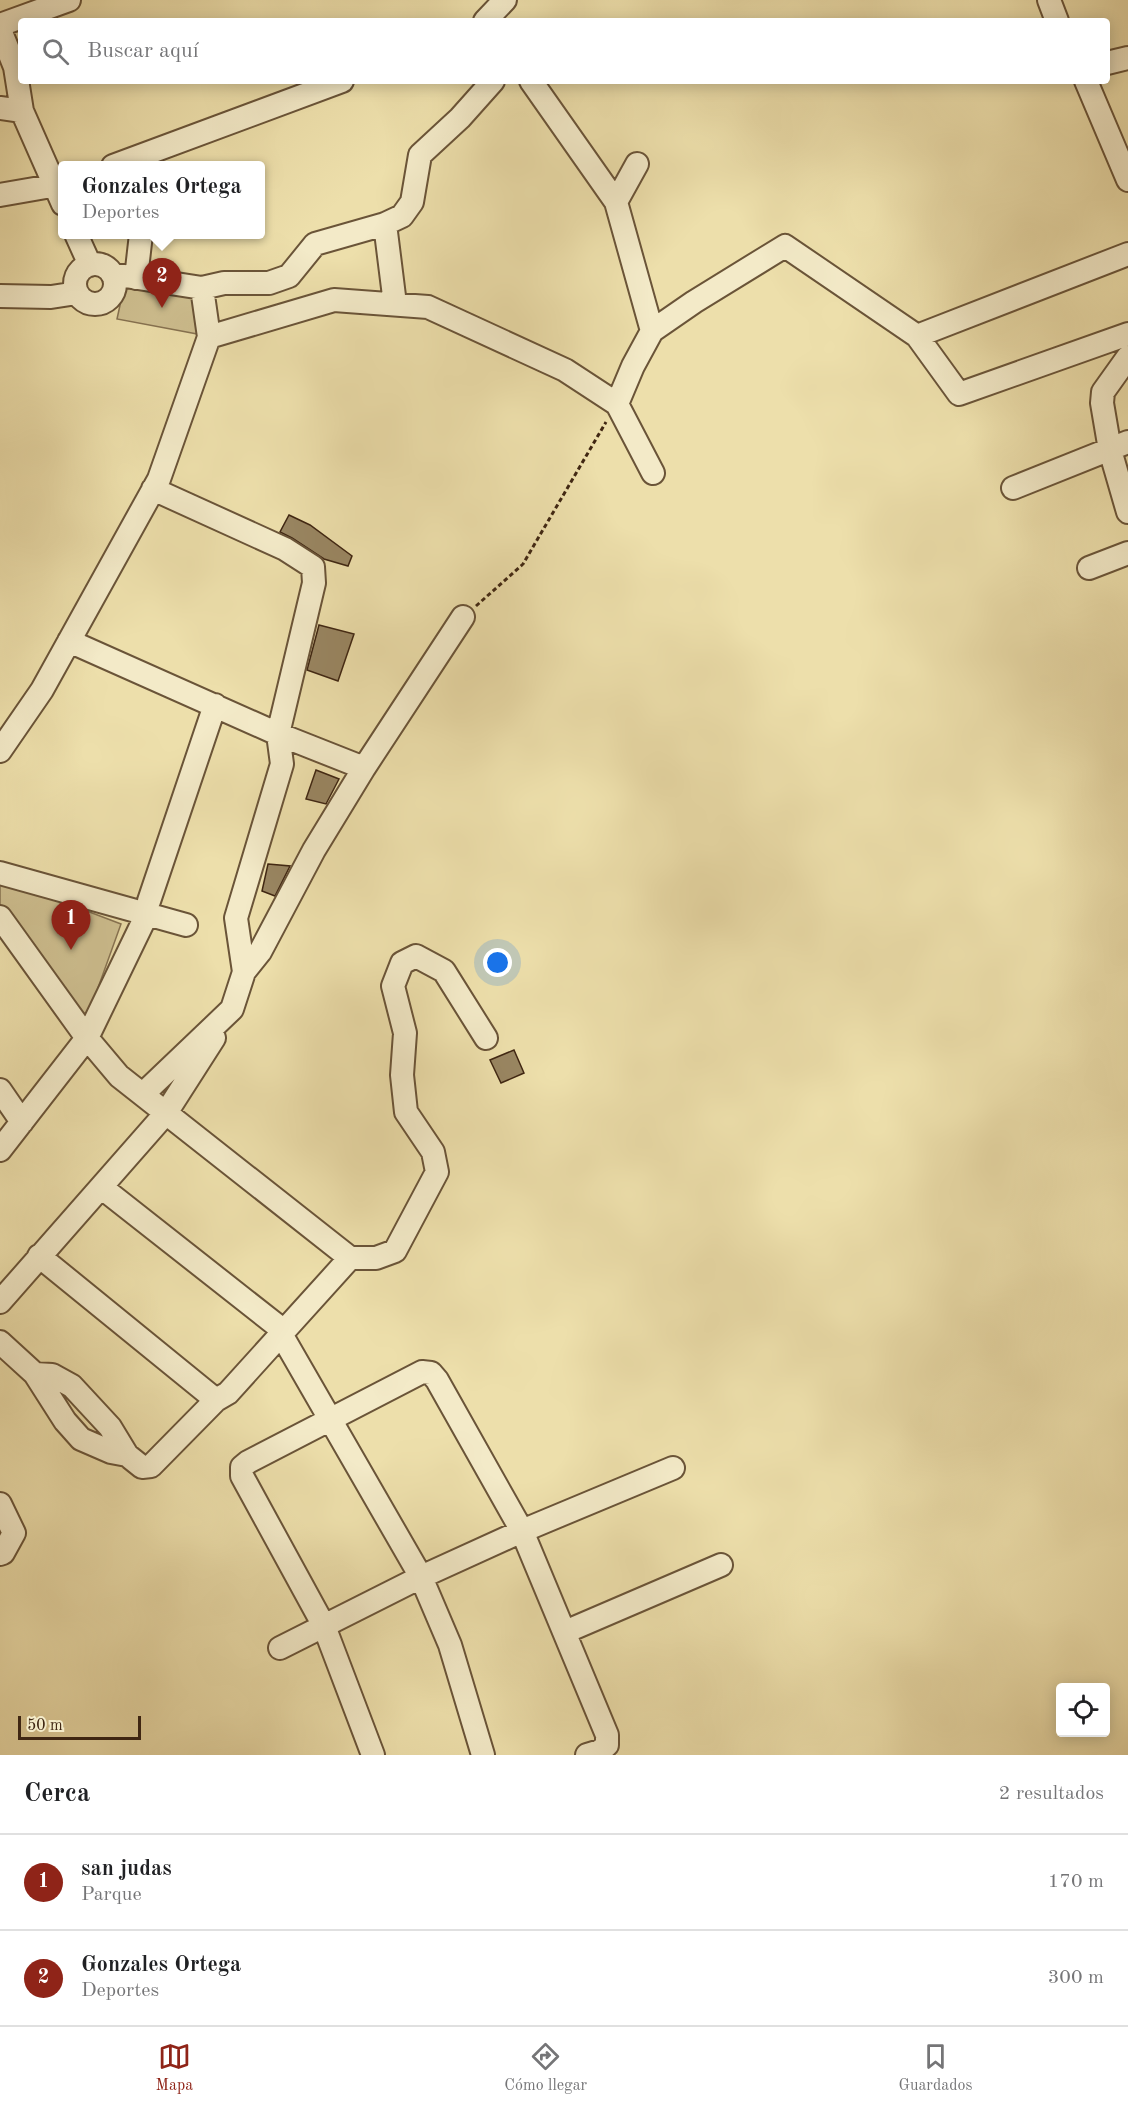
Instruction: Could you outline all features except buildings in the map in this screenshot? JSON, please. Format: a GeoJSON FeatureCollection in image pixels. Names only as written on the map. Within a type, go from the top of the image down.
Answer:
{"type":"FeatureCollection","features":[{"type":"Feature","properties":{"kind":"street"},"geometry":{"type":"LineString","coordinates":[[19,18],[69,0]]}},
{"type":"Feature","properties":{"kind":"street"},"geometry":{"type":"LineString","coordinates":[[488,18],[505,0]]}},
{"type":"Feature","properties":{"kind":"street"},"geometry":{"type":"LineString","coordinates":[[1049,0],[1056,18]]}},
{"type":"Feature","properties":{"kind":"street"},"geometry":{"type":"LineString","coordinates":[[0,25],[18,18]]}},
{"type":"Feature","properties":{"kind":"street"},"geometry":{"type":"LineString","coordinates":[[0,30],[15,67],[11,110],[58,187]]}},
{"type":"Feature","properties":{"kind":"street"},"geometry":{"type":"LineString","coordinates":[[1110,62],[1128,58]]}},
{"type":"Feature","properties":{"kind":"street"},"geometry":{"type":"LineString","coordinates":[[135,161],[151,158],[335,84]]}},
{"type":"Feature","properties":{"kind":"street"},"geometry":{"type":"LineString","coordinates":[[112,274],[202,288],[224,283],[269,283],[289,276],[315,244],[385,224],[402,216],[412,202],[420,155],[460,118],[490,84]]}},
{"type":"Feature","properties":{"kind":"street"},"geometry":{"type":"LineString","coordinates":[[533,84],[616,202],[652,331]]}},
{"type":"Feature","properties":{"kind":"street"},"geometry":{"type":"LineString","coordinates":[[1087,84],[1128,180]]}},
{"type":"Feature","properties":{"kind":"street"},"geometry":{"type":"LineString","coordinates":[[616,202],[637,164]]}},
{"type":"Feature","properties":{"kind":"street"},"geometry":{"type":"LineString","coordinates":[[0,195],[58,192]]}},
{"type":"Feature","properties":{"kind":"street"},"geometry":{"type":"LineString","coordinates":[[385,224],[395,304]]}},
{"type":"Feature","properties":{"kind":"street"},"geometry":{"type":"LineString","coordinates":[[78,239],[90,265]]}},
{"type":"Feature","properties":{"kind":"street"},"geometry":{"type":"LineString","coordinates":[[136,278],[140,239]]}},
{"type":"Feature","properties":{"kind":"street"},"geometry":{"type":"LineString","coordinates":[[617,404],[633,366],[652,331],[694,302],[785,246],[917,336],[958,394],[1128,334]]}},
{"type":"Feature","properties":{"kind":"street"},"geometry":{"type":"LineString","coordinates":[[917,336],[1128,254]]}},
{"type":"Feature","properties":{"kind":"street"},"geometry":{"type":"LineString","coordinates":[[90,265],[101,265],[107,268],[115,282],[114,290],[104,301],[97,304],[82,299],[75,285],[80,271],[90,265]]}},
{"type":"Feature","properties":{"kind":"street"},"geometry":{"type":"LineString","coordinates":[[0,751],[42,690],[159,479],[209,337],[202,288]]}},
{"type":"Feature","properties":{"kind":"street"},"geometry":{"type":"LineString","coordinates":[[0,296],[51,297],[77,293]]}},
{"type":"Feature","properties":{"kind":"street"},"geometry":{"type":"LineString","coordinates":[[209,337],[334,300],[428,307],[565,370],[617,404],[653,472]]}},
{"type":"Feature","properties":{"kind":"street"},"geometry":{"type":"LineString","coordinates":[[1128,357],[1103,392],[1102,403],[1119,446],[1128,512]]}},
{"type":"Feature","properties":{"kind":"street"},"geometry":{"type":"LineString","coordinates":[[1013,488],[1119,446]]}},
{"type":"Feature","properties":{"kind":"street"},"geometry":{"type":"LineString","coordinates":[[153,489],[285,549],[313,567],[314,583],[278,734],[282,764],[236,918],[244,972]]}},
{"type":"Feature","properties":{"kind":"street"},"geometry":{"type":"LineString","coordinates":[[1089,568],[1128,553]]}},
{"type":"Feature","properties":{"kind":"street"},"geometry":{"type":"LineString","coordinates":[[0,1302],[166,1113],[232,1009],[244,972],[260,952],[314,850],[364,768],[463,617]]}},
{"type":"Feature","properties":{"kind":"street"},"geometry":{"type":"LineString","coordinates":[[69,641],[278,734],[364,768]]}},
{"type":"Feature","properties":{"kind":"street"},"geometry":{"type":"LineString","coordinates":[[0,1150],[87,1038],[148,908],[215,705]]}},
{"type":"Feature","properties":{"kind":"street"},"geometry":{"type":"LineString","coordinates":[[0,873],[148,908],[186,925]]}},
{"type":"Feature","properties":{"kind":"street"},"geometry":{"type":"LineString","coordinates":[[0,917],[87,1038],[119,1076],[350,1258],[376,1258],[395,1251],[437,1172],[433,1152],[406,1112],[402,1075],[405,1033],[393,986],[402,963],[416,956],[444,971],[486,1038]]}},
{"type":"Feature","properties":{"kind":"street"},"geometry":{"type":"LineString","coordinates":[[143,1094],[232,1009]]}},
{"type":"Feature","properties":{"kind":"street"},"geometry":{"type":"LineString","coordinates":[[0,1090],[22,1122]]}},
{"type":"Feature","properties":{"kind":"street"},"geometry":{"type":"LineString","coordinates":[[101,1187],[283,1332],[293,1355],[421,1577],[450,1645],[483,1755]]}},
{"type":"Feature","properties":{"kind":"street"},"geometry":{"type":"LineString","coordinates":[[39,1256],[216,1400]]}},
{"type":"Feature","properties":{"kind":"street"},"geometry":{"type":"LineString","coordinates":[[35,1374],[52,1375],[72,1386],[110,1427],[127,1455],[142,1467],[151,1466],[216,1400],[228,1393],[350,1258]]}},
{"type":"Feature","properties":{"kind":"street"},"geometry":{"type":"LineString","coordinates":[[0,1342],[35,1374],[65,1421],[81,1439],[111,1452],[127,1455]]}},
{"type":"Feature","properties":{"kind":"street"},"geometry":{"type":"LineString","coordinates":[[372,1755],[324,1626],[242,1476],[242,1467],[327,1414],[422,1372],[431,1373],[437,1380],[522,1532],[607,1734],[608,1745],[600,1751],[587,1755]]}},
{"type":"Feature","properties":{"kind":"street"},"geometry":{"type":"LineString","coordinates":[[280,1648],[421,1577],[673,1467]]}},
{"type":"Feature","properties":{"kind":"street"},"geometry":{"type":"LineString","coordinates":[[0,1504],[14,1533],[3,1553],[0,1554]]}},
{"type":"Feature","properties":{"kind":"street"},"geometry":{"type":"LineString","coordinates":[[565,1632],[721,1564]]}},
{"type":"Feature","properties":{"kind":"path"},"geometry":{"type":"LineString","coordinates":[[463,617],[523,564],[617,404]]}},
{"type":"Feature","properties":{"kind":"shaded area"},"geometry":{"type":"Polygon","coordinates":[[[126,278],[203,297],[208,336],[117,319],[126,278]]]}},
{"type":"Feature","properties":{"kind":"shaded area"},"geometry":{"type":"Polygon","coordinates":[[[0,878],[121,924],[85,1024],[0,911],[0,878]]]}},
{"type":"Feature","properties":{"kind":"place","name":"Gonzales Ortega"},"geometry":{"type":"Point","coordinates":[162,308]}},
{"type":"Feature","properties":{"kind":"place","name":"san judas"},"geometry":{"type":"Point","coordinates":[71,950]}}]}
